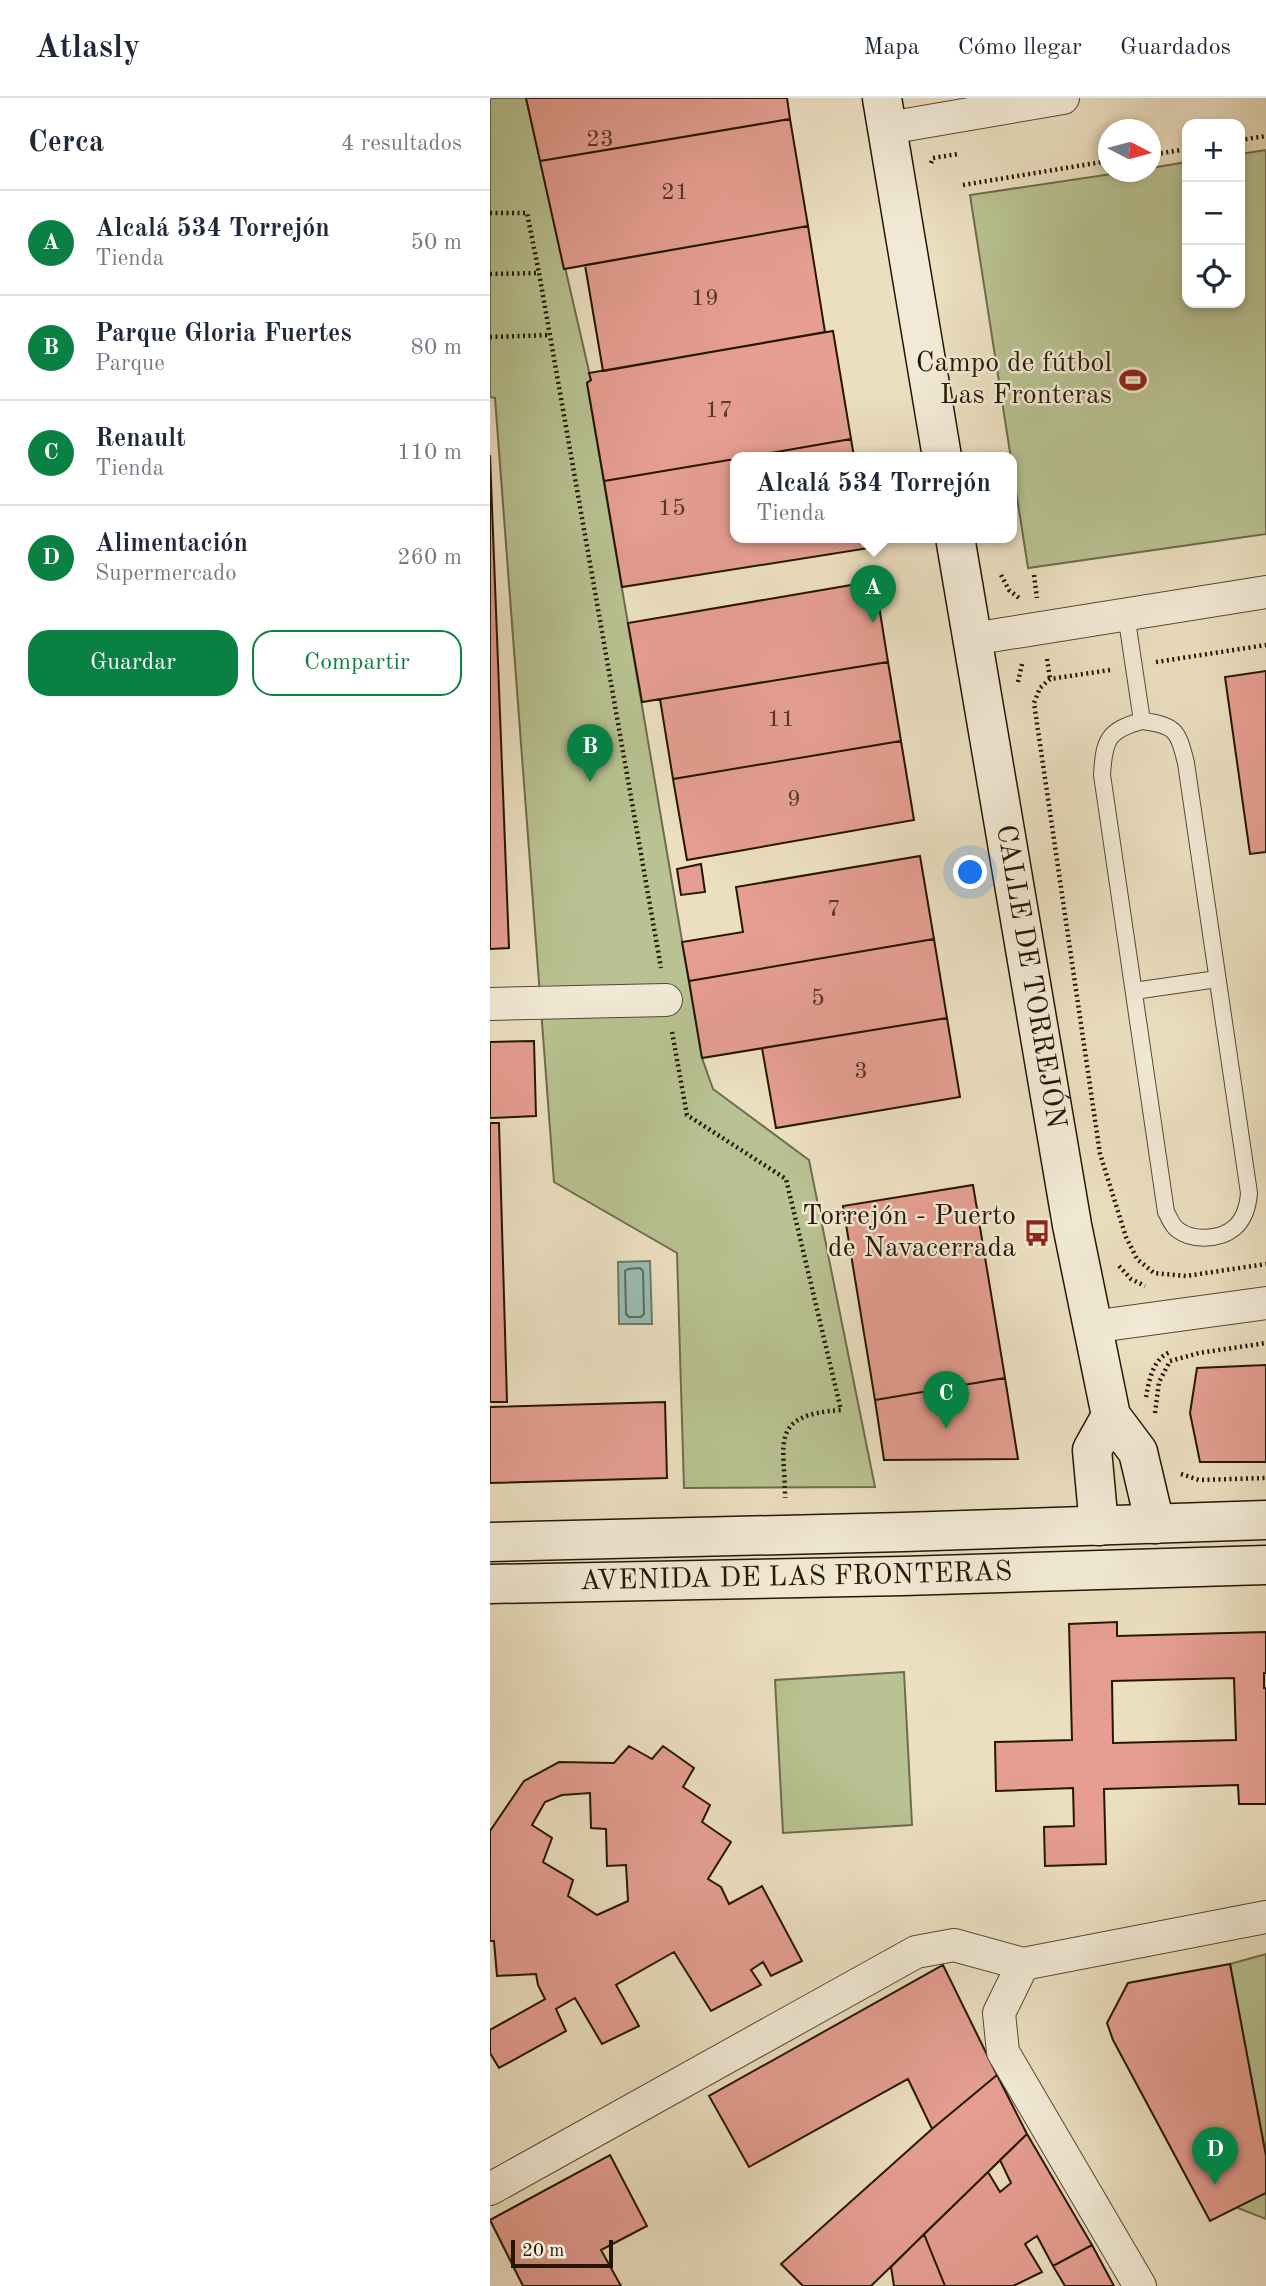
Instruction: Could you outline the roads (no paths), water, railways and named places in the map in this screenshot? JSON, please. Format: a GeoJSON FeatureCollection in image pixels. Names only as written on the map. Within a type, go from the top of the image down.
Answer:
{"type":"FeatureCollection","features":[{"type":"Feature","properties":{"kind":"main road"},"geometry":{"type":"LineString","coordinates":[[885,113],[941,452]]}},
{"type":"Feature","properties":{"kind":"main road","name":"CALLE DE TORREJÓN"},"geometry":{"type":"LineString","coordinates":[[956,543],[1091,1327],[1109,1410],[1138,1452],[1136,1553]]}},
{"type":"Feature","properties":{"kind":"main road"},"geometry":{"type":"LineString","coordinates":[[1109,1410],[1092,1450],[1099,1526],[1136,1553]]}},
{"type":"Feature","properties":{"kind":"main road","name":"AVENIDA DE LAS FRONTERAS"},"geometry":{"type":"LineString","coordinates":[[1136,1553],[1266,1520]]}},
{"type":"Feature","properties":{"kind":"main road","name":"AVENIDA DE LAS FRONTERAS"},"geometry":{"type":"LineString","coordinates":[[490,1542],[1099,1526]]}},
{"type":"Feature","properties":{"kind":"main road","name":"AVENIDA DE LAS FRONTERAS"},"geometry":{"type":"LineString","coordinates":[[490,1584],[1136,1553],[1266,1565]]}},
{"type":"Feature","properties":{"kind":"street"},"geometry":{"type":"LineString","coordinates":[[885,113],[1063,98]]}},
{"type":"Feature","properties":{"kind":"street"},"geometry":{"type":"LineString","coordinates":[[972,639],[1266,592]]}},
{"type":"Feature","properties":{"kind":"street"},"geometry":{"type":"LineString","coordinates":[[490,1004],[666,1000]]}},
{"type":"Feature","properties":{"kind":"street"},"geometry":{"type":"LineString","coordinates":[[1091,1327],[1266,1303]]}},
{"type":"Feature","properties":{"kind":"street"},"geometry":{"type":"LineString","coordinates":[[490,2189],[916,1952],[954,1945],[1023,1964],[1266,1917]]}},
{"type":"Feature","properties":{"kind":"street"},"geometry":{"type":"LineString","coordinates":[[1023,1964],[999,2014],[1003,2052],[1140,2286]]}},
{"type":"Feature","properties":{"kind":"lane"},"geometry":{"type":"LineString","coordinates":[[1126,614],[1142,721]]}},
{"type":"Feature","properties":{"kind":"lane"},"geometry":{"type":"LineString","coordinates":[[1142,721],[1164,724],[1180,738],[1186,763],[1217,979],[1249,1193],[1247,1209],[1234,1228],[1217,1236],[1193,1238],[1176,1229],[1166,1212],[1102,775],[1104,748],[1121,726],[1142,721]]}},
{"type":"Feature","properties":{"kind":"lane"},"geometry":{"type":"LineString","coordinates":[[1134,991],[1217,979]]}},
{"type":"Feature","properties":{"kind":"water"},"geometry":{"type":"Polygon","coordinates":[[[650,1261],[652,1324],[619,1324],[618,1262],[650,1261]]]}},
{"type":"Feature","properties":{"kind":"place","name":"Campo de fútbol Las Fronteras"},"geometry":{"type":"Point","coordinates":[1133,380]}},
{"type":"Feature","properties":{"kind":"place","name":"Alcalá 534 Torrejón"},"geometry":{"type":"Point","coordinates":[873,623]}},
{"type":"Feature","properties":{"kind":"place","name":"Parque Gloria Fuertes"},"geometry":{"type":"Point","coordinates":[590,782]}},
{"type":"Feature","properties":{"kind":"place","name":"Torrejón - Puerto de Navacerrada"},"geometry":{"type":"Point","coordinates":[1037,1233]}},
{"type":"Feature","properties":{"kind":"place","name":"Renault"},"geometry":{"type":"Point","coordinates":[946,1429]}},
{"type":"Feature","properties":{"kind":"place","name":"Alimentación"},"geometry":{"type":"Point","coordinates":[1215,2185]}}]}
